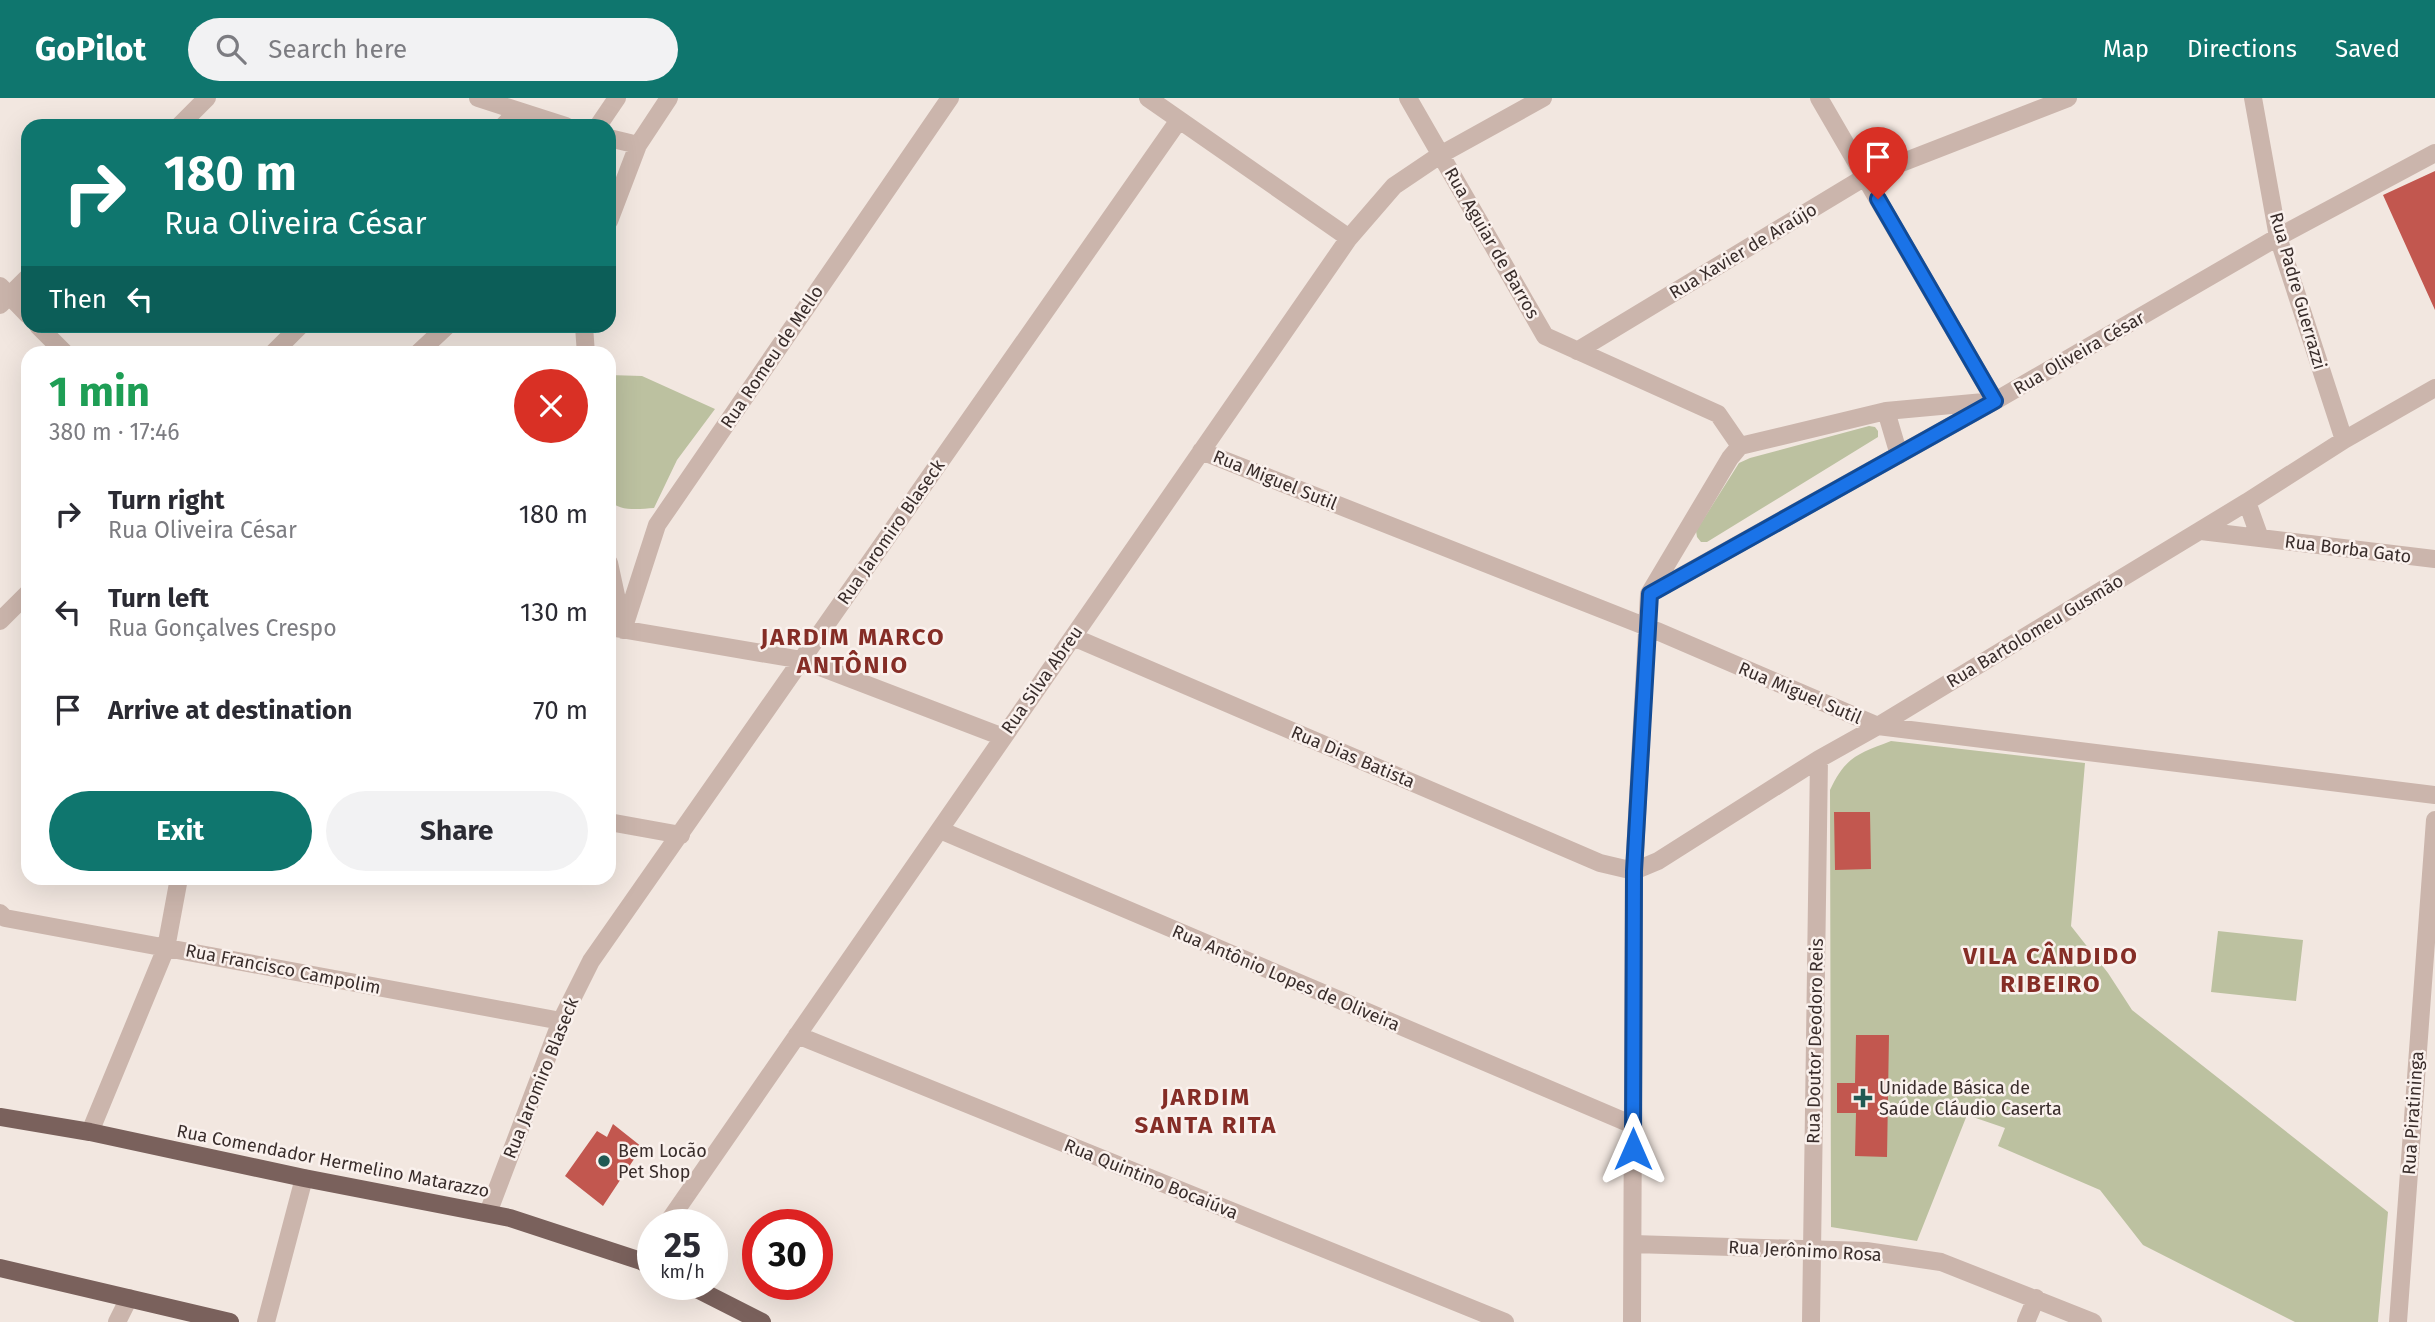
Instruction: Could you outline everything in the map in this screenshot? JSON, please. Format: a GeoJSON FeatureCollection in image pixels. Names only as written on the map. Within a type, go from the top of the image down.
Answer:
{"type":"FeatureCollection","features":[{"type":"Feature","properties":{"kind":"main road","name":"Rua Comendador Hermelino Matarazzo"},"geometry":{"type":"LineString","coordinates":[[0,1117],[90,1132],[304,1178],[488,1213],[637,1261]]}},
{"type":"Feature","properties":{"kind":"main road"},"geometry":{"type":"LineString","coordinates":[[0,1268],[230,1322]]}},
{"type":"Feature","properties":{"kind":"main road"},"geometry":{"type":"LineString","coordinates":[[719,1300],[762,1322]]}},
{"type":"Feature","properties":{"kind":"street"},"geometry":{"type":"LineString","coordinates":[[186,119],[207,98]]}},
{"type":"Feature","properties":{"kind":"street"},"geometry":{"type":"LineString","coordinates":[[478,98],[544,119]]}},
{"type":"Feature","properties":{"kind":"street"},"geometry":{"type":"LineString","coordinates":[[603,119],[617,98]]}},
{"type":"Feature","properties":{"kind":"street"},"geometry":{"type":"LineString","coordinates":[[616,203],[638,145],[669,98]]}},
{"type":"Feature","properties":{"kind":"street","name":"Rua Romeu de Mello"},"geometry":{"type":"LineString","coordinates":[[616,629],[657,525],[950,98]]}},
{"type":"Feature","properties":{"kind":"street"},"geometry":{"type":"LineString","coordinates":[[1148,98],[1349,238]]}},
{"type":"Feature","properties":{"kind":"street","name":"Rua Aguiar de Barros"},"geometry":{"type":"LineString","coordinates":[[1408,98],[1545,336],[1718,414],[1741,446]]}},
{"type":"Feature","properties":{"kind":"street","name":"Rua Silva Abreu"},"geometry":{"type":"LineString","coordinates":[[677,1209],[1349,238],[1394,187],[1440,155],[1543,98]]}},
{"type":"Feature","properties":{"kind":"street"},"geometry":{"type":"LineString","coordinates":[[1632,1322],[1634,871],[1650,594],[1730,458],[1741,446],[1886,411],[1995,401],[1819,98]]}},
{"type":"Feature","properties":{"kind":"street","name":"Rua Xavier de Araújo"},"geometry":{"type":"LineString","coordinates":[[1577,351],[1865,177],[2068,98]]}},
{"type":"Feature","properties":{"kind":"street","name":"Rua Padre Guerrazzi"},"geometry":{"type":"LineString","coordinates":[[2253,98],[2278,237],[2344,440]]}},
{"type":"Feature","properties":{"kind":"street"},"geometry":{"type":"LineString","coordinates":[[510,119],[518,111]]}},
{"type":"Feature","properties":{"kind":"street","name":"Rua Jaromiro Blaseck"},"geometry":{"type":"LineString","coordinates":[[488,1213],[561,1020],[591,961],[1179,120]]}},
{"type":"Feature","properties":{"kind":"street"},"geometry":{"type":"LineString","coordinates":[[616,140],[638,145]]}},
{"type":"Feature","properties":{"kind":"street","name":"Rua Oliveira César"},"geometry":{"type":"LineString","coordinates":[[1650,594],[1995,401],[2278,237],[2435,153]]}},
{"type":"Feature","properties":{"kind":"street"},"geometry":{"type":"LineString","coordinates":[[21,282],[3,296],[21,310]]}},
{"type":"Feature","properties":{"kind":"street"},"geometry":{"type":"LineString","coordinates":[[45,333],[58,346]]}},
{"type":"Feature","properties":{"kind":"street"},"geometry":{"type":"LineString","coordinates":[[280,346],[293,333]]}},
{"type":"Feature","properties":{"kind":"street"},"geometry":{"type":"LineString","coordinates":[[426,346],[440,333]]}},
{"type":"Feature","properties":{"kind":"street","name":"Rua Bartolomeu Gusmão"},"geometry":{"type":"LineString","coordinates":[[1634,871],[1658,861],[1819,760],[2201,531],[2344,440],[2435,388]]}},
{"type":"Feature","properties":{"kind":"street"},"geometry":{"type":"LineString","coordinates":[[1886,411],[1899,454]]}},
{"type":"Feature","properties":{"kind":"street","name":"Rua Miguel Sutil"},"geometry":{"type":"LineString","coordinates":[[1201,451],[1646,627],[1878,726],[2435,795]]}},
{"type":"Feature","properties":{"kind":"street","name":"Rua Borba Gato"},"geometry":{"type":"LineString","coordinates":[[2247,502],[2260,538]]}},
{"type":"Feature","properties":{"kind":"street","name":"Rua Borba Gato"},"geometry":{"type":"LineString","coordinates":[[2201,531],[2435,559]]}},
{"type":"Feature","properties":{"kind":"street"},"geometry":{"type":"LineString","coordinates":[[1682,540],[1681,559],[1686,563],[1704,563]]}},
{"type":"Feature","properties":{"kind":"street"},"geometry":{"type":"LineString","coordinates":[[0,621],[21,600]]}},
{"type":"Feature","properties":{"kind":"street"},"geometry":{"type":"LineString","coordinates":[[616,629],[802,660],[1003,737]]}},
{"type":"Feature","properties":{"kind":"street","name":"Rua Dias Batista"},"geometry":{"type":"LineString","coordinates":[[1073,637],[1600,863],[1634,871]]}},
{"type":"Feature","properties":{"kind":"street","name":"Rua Doutor Deodoro Reis"},"geometry":{"type":"LineString","coordinates":[[1811,1322],[1819,760]]}},
{"type":"Feature","properties":{"kind":"street","name":"Rua Piratininga"},"geometry":{"type":"LineString","coordinates":[[2398,1322],[2427,1020],[2435,820]]}},
{"type":"Feature","properties":{"kind":"street"},"geometry":{"type":"LineString","coordinates":[[616,823],[681,835]]}},
{"type":"Feature","properties":{"kind":"street","name":"Rua Antônio Lopes de Oliveira"},"geometry":{"type":"LineString","coordinates":[[940,830],[1633,1125]]}},
{"type":"Feature","properties":{"kind":"street"},"geometry":{"type":"LineString","coordinates":[[90,1132],[166,948],[178,885]]}},
{"type":"Feature","properties":{"kind":"street","name":"Rua Francisco Campolim"},"geometry":{"type":"LineString","coordinates":[[2,916],[561,1020]]}},
{"type":"Feature","properties":{"kind":"street","name":"Rua Quintino Bocaiúva"},"geometry":{"type":"LineString","coordinates":[[797,1035],[1505,1322]]}},
{"type":"Feature","properties":{"kind":"street"},"geometry":{"type":"LineString","coordinates":[[265,1322],[304,1178]]}},
{"type":"Feature","properties":{"kind":"street","name":"Rua Jerônimo Rosa"},"geometry":{"type":"LineString","coordinates":[[1633,1244],[1866,1251],[1941,1262],[2092,1322]]}},
{"type":"Feature","properties":{"kind":"street"},"geometry":{"type":"LineString","coordinates":[[117,1322],[129,1298]]}},
{"type":"Feature","properties":{"kind":"street"},"geometry":{"type":"LineString","coordinates":[[2026,1322],[2036,1298]]}},
{"type":"Feature","properties":{"kind":"green space"},"geometry":{"type":"Polygon","coordinates":[[[616,375],[642,376],[715,409],[677,460],[654,508],[618,506],[616,375]]]}},
{"type":"Feature","properties":{"kind":"green space"},"geometry":{"type":"Polygon","coordinates":[[[1869,426],[1875,427],[1878,437],[1707,542],[1701,542],[1697,537],[1696,531],[1739,463],[1869,426]]]}},
{"type":"Feature","properties":{"kind":"green space"},"geometry":{"type":"Polygon","coordinates":[[[1891,741],[2085,763],[2071,926],[2108,973],[2132,1010],[2388,1212],[2378,1322],[2295,1322],[2143,1245],[2100,1190],[1998,1146],[2005,1128],[1967,1115],[1917,1241],[1831,1227],[1830,790],[1842,770],[1854,758],[1891,741]]]}},
{"type":"Feature","properties":{"kind":"green space"},"geometry":{"type":"Polygon","coordinates":[[[2218,931],[2303,940],[2296,1001],[2211,992],[2218,931]]]}},
{"type":"Feature","properties":{"kind":"building"},"geometry":{"type":"Polygon","coordinates":[[[2435,171],[2435,310],[2383,195],[2435,171]]]}},
{"type":"Feature","properties":{"kind":"building"},"geometry":{"type":"Polygon","coordinates":[[[1834,812],[1870,812],[1871,869],[1835,870],[1834,812]]]}},
{"type":"Feature","properties":{"kind":"building","name":"Unidade Básica de Saúde Cláudio Caserta"},"geometry":{"type":"Polygon","coordinates":[[[1856,1035],[1889,1035],[1887,1157],[1855,1156],[1856,1113],[1837,1113],[1837,1083],[1855,1083],[1856,1035]]]}},
{"type":"Feature","properties":{"kind":"building","name":"Bem Locão Pet Shop"},"geometry":{"type":"Polygon","coordinates":[[[613,1124],[642,1147],[603,1206],[565,1176],[597,1131],[607,1137],[613,1124]]]}},
{"type":"Feature","properties":{"kind":"place","name":"Unidade Básica de Saúde Cláudio Caserta"},"geometry":{"type":"Point","coordinates":[1863,1098]}},
{"type":"Feature","properties":{"kind":"place","name":"Bem Locão Pet Shop"},"geometry":{"type":"Point","coordinates":[604,1161]}},
{"type":"Feature","properties":{"kind":"district","name":"JARDIM MARCO ANTÔNIO"},"geometry":{"type":"Point","coordinates":[853,651]}},
{"type":"Feature","properties":{"kind":"district","name":"VILA CÂNDIDO RIBEIRO"},"geometry":{"type":"Point","coordinates":[2051,970]}},
{"type":"Feature","properties":{"kind":"district","name":"JARDIM SANTA RITA"},"geometry":{"type":"Point","coordinates":[1206,1111]}},
{"type":"Feature","properties":{"kind":"route"},"geometry":{"type":"LineString","coordinates":[[1633,1149],[1634,871],[1650,594],[1995,401],[1878,199]]}}]}
